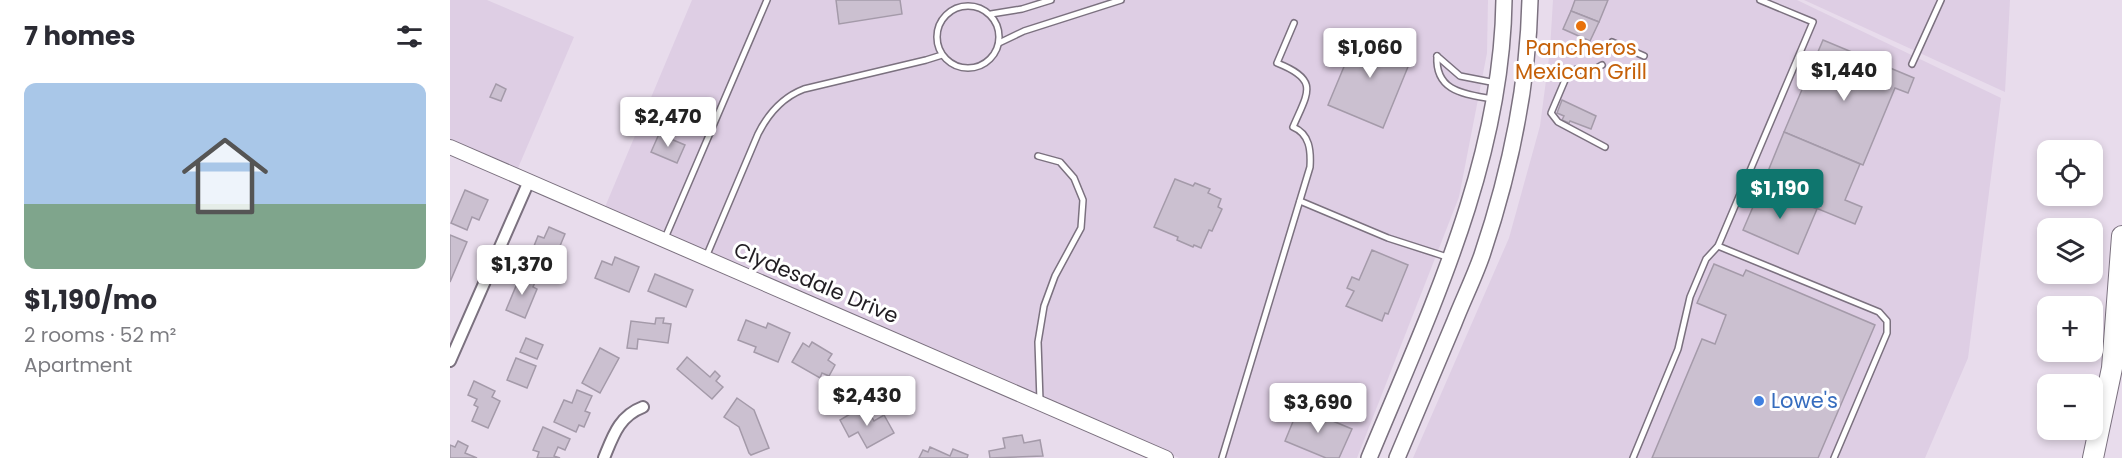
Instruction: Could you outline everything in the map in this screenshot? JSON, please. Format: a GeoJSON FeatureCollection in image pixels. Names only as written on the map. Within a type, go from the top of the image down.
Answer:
{"type":"FeatureCollection","features":[{"type":"Feature","properties":{"kind":"highway"},"geometry":{"type":"LineString","coordinates":[[2093,458],[2112,368],[2122,236]]}},
{"type":"Feature","properties":{"kind":"main road"},"geometry":{"type":"LineString","coordinates":[[1369,458],[1452,259],[1478,172],[1498,83],[1504,0]]}},
{"type":"Feature","properties":{"kind":"main road"},"geometry":{"type":"LineString","coordinates":[[1397,458],[1481,257],[1501,195],[1522,94],[1527,58],[1530,0]]}},
{"type":"Feature","properties":{"kind":"street","name":"Clydesdale Drive"},"geometry":{"type":"LineString","coordinates":[[450,147],[1166,458]]}},
{"type":"Feature","properties":{"kind":"street"},"geometry":{"type":"LineString","coordinates":[[450,361],[529,181]]}},
{"type":"Feature","properties":{"kind":"street"},"geometry":{"type":"LineString","coordinates":[[604,458],[622,421],[628,414],[643,407]]}},
{"type":"Feature","properties":{"kind":"lane"},"geometry":{"type":"LineString","coordinates":[[664,241],[767,0]]}},
{"type":"Feature","properties":{"kind":"lane"},"geometry":{"type":"LineString","coordinates":[[991,14],[1022,9],[1051,0]]}},
{"type":"Feature","properties":{"kind":"lane"},"geometry":{"type":"LineString","coordinates":[[999,44],[1024,30],[1121,0]]}},
{"type":"Feature","properties":{"kind":"lane"},"geometry":{"type":"LineString","coordinates":[[1633,458],[1678,349],[1690,297],[1706,259],[1718,246],[1813,22],[1760,0]]}},
{"type":"Feature","properties":{"kind":"lane"},"geometry":{"type":"LineString","coordinates":[[1912,64],[1941,0]]}},
{"type":"Feature","properties":{"kind":"lane"},"geometry":{"type":"LineString","coordinates":[[962,5],[983,8],[997,23],[1000,33],[999,44],[988,61],[979,66],[959,67],[942,55],[937,35],[939,25],[953,9],[962,5]]}},
{"type":"Feature","properties":{"kind":"lane"},"geometry":{"type":"LineString","coordinates":[[1222,458],[1308,174],[1310,154],[1305,135],[1293,127],[1308,87],[1299,73],[1277,63],[1294,23]]}},
{"type":"Feature","properties":{"kind":"lane"},"geometry":{"type":"LineString","coordinates":[[1612,42],[1644,56]]}},
{"type":"Feature","properties":{"kind":"lane"},"geometry":{"type":"LineString","coordinates":[[705,259],[758,134],[766,119],[778,105],[792,94],[804,89],[942,55]]}},
{"type":"Feature","properties":{"kind":"lane"},"geometry":{"type":"LineString","coordinates":[[1495,99],[1465,94],[1452,88],[1441,78],[1437,56],[1460,76],[1498,83]]}},
{"type":"Feature","properties":{"kind":"lane"},"geometry":{"type":"LineString","coordinates":[[1602,65],[1592,72],[1577,69],[1568,74],[1551,113],[1558,122],[1605,147]]}},
{"type":"Feature","properties":{"kind":"lane"},"geometry":{"type":"LineString","coordinates":[[1038,156],[1060,162],[1074,178],[1083,200],[1081,228],[1055,276],[1044,306],[1038,342],[1040,403]]}},
{"type":"Feature","properties":{"kind":"lane"},"geometry":{"type":"LineString","coordinates":[[1300,201],[1388,238],[1452,259]]}},
{"type":"Feature","properties":{"kind":"lane"},"geometry":{"type":"LineString","coordinates":[[1718,246],[1879,312],[1887,321],[1887,333],[1834,458]]}},
{"type":"Feature","properties":{"kind":"shaded area"},"geometry":{"type":"Polygon","coordinates":[[[450,0],[487,0],[574,37],[518,168],[450,139],[450,0]]]}},
{"type":"Feature","properties":{"kind":"shaded area"},"geometry":{"type":"Polygon","coordinates":[[[692,0],[1488,0],[1487,53],[1459,197],[1357,458],[1179,458],[605,207],[692,0]]]}},
{"type":"Feature","properties":{"kind":"shaded area"},"geometry":{"type":"Polygon","coordinates":[[[1553,0],[1797,0],[2001,98],[1968,358],[1925,458],[1413,458],[1509,238],[1540,126],[1550,50],[1553,0]]]}},
{"type":"Feature","properties":{"kind":"shaded area"},"geometry":{"type":"Polygon","coordinates":[[[1804,0],[2010,0],[2005,92],[1804,0]]]}},
{"type":"Feature","properties":{"kind":"building"},"geometry":{"type":"Polygon","coordinates":[[[836,0],[900,0],[902,14],[839,24],[836,0]]]}},
{"type":"Feature","properties":{"kind":"building"},"geometry":{"type":"Polygon","coordinates":[[[1575,0],[1608,0],[1599,22],[1571,11],[1575,0]]]}},
{"type":"Feature","properties":{"kind":"building","name":"Pancheros Mexican Grill"},"geometry":{"type":"Polygon","coordinates":[[[1571,11],[1599,22],[1590,41],[1563,29],[1571,11]]]}},
{"type":"Feature","properties":{"kind":"building"},"geometry":{"type":"Polygon","coordinates":[[[1350,34],[1357,37],[1358,34],[1379,43],[1382,35],[1396,41],[1393,49],[1412,57],[1383,128],[1328,105],[1353,45],[1347,42],[1350,34]]]}},
{"type":"Feature","properties":{"kind":"building"},"geometry":{"type":"Polygon","coordinates":[[[1823,40],[1914,78],[1908,93],[1895,88],[1863,165],[1784,132],[1823,40]]]}},
{"type":"Feature","properties":{"kind":"building"},"geometry":{"type":"Polygon","coordinates":[[[496,84],[506,89],[501,101],[490,97],[496,84]]]}},
{"type":"Feature","properties":{"kind":"building"},"geometry":{"type":"Polygon","coordinates":[[[1562,100],[1596,116],[1591,129],[1562,120],[1564,116],[1557,113],[1562,100]]]}},
{"type":"Feature","properties":{"kind":"building"},"geometry":{"type":"Polygon","coordinates":[[[1784,132],[1860,164],[1845,200],[1862,207],[1855,224],[1762,186],[1784,132]]]}},
{"type":"Feature","properties":{"kind":"building"},"geometry":{"type":"Polygon","coordinates":[[[659,134],[685,145],[677,163],[651,152],[659,134]]]}},
{"type":"Feature","properties":{"kind":"building"},"geometry":{"type":"Polygon","coordinates":[[[1175,179],[1210,189],[1208,193],[1221,199],[1218,207],[1222,209],[1201,248],[1177,240],[1178,237],[1154,227],[1175,179]]]}},
{"type":"Feature","properties":{"kind":"building"},"geometry":{"type":"Polygon","coordinates":[[[1762,186],[1817,209],[1798,254],[1743,230],[1762,186]]]}},
{"type":"Feature","properties":{"kind":"building"},"geometry":{"type":"Polygon","coordinates":[[[465,190],[488,200],[479,220],[472,217],[467,230],[451,223],[465,190]]]}},
{"type":"Feature","properties":{"kind":"building"},"geometry":{"type":"Polygon","coordinates":[[[549,227],[565,234],[552,265],[530,256],[538,236],[544,238],[549,227]]]}},
{"type":"Feature","properties":{"kind":"building"},"geometry":{"type":"Polygon","coordinates":[[[450,235],[467,242],[450,282],[450,235]]]}},
{"type":"Feature","properties":{"kind":"building"},"geometry":{"type":"Polygon","coordinates":[[[1372,250],[1408,265],[1388,314],[1385,313],[1382,321],[1346,306],[1354,291],[1347,288],[1352,277],[1359,280],[1372,250]]]}},
{"type":"Feature","properties":{"kind":"building"},"geometry":{"type":"Polygon","coordinates":[[[615,257],[639,267],[629,292],[595,278],[602,261],[612,265],[615,257]]]}},
{"type":"Feature","properties":{"kind":"building","name":"Lowe's"},"geometry":{"type":"Polygon","coordinates":[[[1714,264],[1743,276],[1746,270],[1875,325],[1818,458],[1652,458],[1702,339],[1715,344],[1726,315],[1697,303],[1714,264]]]}},
{"type":"Feature","properties":{"kind":"building"},"geometry":{"type":"Polygon","coordinates":[[[521,274],[536,280],[533,287],[537,289],[525,318],[506,310],[521,274]]]}},
{"type":"Feature","properties":{"kind":"building"},"geometry":{"type":"Polygon","coordinates":[[[655,274],[693,290],[686,307],[648,291],[655,274]]]}},
{"type":"Feature","properties":{"kind":"building"},"geometry":{"type":"Polygon","coordinates":[[[656,318],[664,318],[663,323],[671,324],[668,343],[638,339],[637,349],[627,348],[631,321],[655,324],[656,318]]]}},
{"type":"Feature","properties":{"kind":"building"},"geometry":{"type":"Polygon","coordinates":[[[746,320],[766,328],[768,323],[790,333],[778,362],[754,352],[756,347],[738,340],[746,320]]]}},
{"type":"Feature","properties":{"kind":"building"},"geometry":{"type":"Polygon","coordinates":[[[526,338],[543,345],[537,359],[520,352],[526,338]]]}},
{"type":"Feature","properties":{"kind":"building"},"geometry":{"type":"Polygon","coordinates":[[[812,342],[832,354],[828,360],[835,365],[829,376],[822,373],[820,378],[792,362],[803,343],[809,347],[812,342]]]}},
{"type":"Feature","properties":{"kind":"building"},"geometry":{"type":"Polygon","coordinates":[[[600,348],[619,358],[600,393],[582,383],[600,348]]]}},
{"type":"Feature","properties":{"kind":"building"},"geometry":{"type":"Polygon","coordinates":[[[687,357],[710,377],[715,371],[720,376],[716,381],[723,387],[712,399],[677,369],[687,357]]]}},
{"type":"Feature","properties":{"kind":"building"},"geometry":{"type":"Polygon","coordinates":[[[516,358],[536,366],[527,388],[507,380],[516,358]]]}},
{"type":"Feature","properties":{"kind":"building"},"geometry":{"type":"Polygon","coordinates":[[[474,381],[495,391],[492,397],[500,401],[488,428],[472,421],[478,407],[474,405],[477,399],[468,395],[474,381]]]}},
{"type":"Feature","properties":{"kind":"building"},"geometry":{"type":"Polygon","coordinates":[[[577,390],[592,396],[585,411],[590,413],[584,427],[579,425],[576,432],[554,422],[564,400],[572,403],[577,390]]]}},
{"type":"Feature","properties":{"kind":"building"},"geometry":{"type":"Polygon","coordinates":[[[737,398],[754,410],[769,448],[751,455],[739,427],[724,417],[737,398]]]}},
{"type":"Feature","properties":{"kind":"building"},"geometry":{"type":"Polygon","coordinates":[[[865,405],[874,421],[884,415],[894,433],[867,448],[858,432],[849,437],[840,420],[865,405]]]}},
{"type":"Feature","properties":{"kind":"building"},"geometry":{"type":"Polygon","coordinates":[[[1299,407],[1352,429],[1339,458],[1326,458],[1285,441],[1299,407]]]}},
{"type":"Feature","properties":{"kind":"building"},"geometry":{"type":"Polygon","coordinates":[[[543,427],[570,439],[565,450],[558,447],[554,456],[560,458],[537,458],[539,452],[533,450],[543,427]]]}},
{"type":"Feature","properties":{"kind":"building"},"geometry":{"type":"Polygon","coordinates":[[[1022,435],[1024,443],[1040,440],[1043,456],[990,458],[989,451],[1005,448],[1003,438],[1022,435]]]}},
{"type":"Feature","properties":{"kind":"building"},"geometry":{"type":"Polygon","coordinates":[[[458,441],[468,446],[465,453],[477,458],[450,458],[450,445],[455,447],[458,441]]]}},
{"type":"Feature","properties":{"kind":"building"},"geometry":{"type":"Polygon","coordinates":[[[930,447],[950,456],[953,449],[968,455],[967,458],[919,458],[923,450],[928,452],[930,447]]]}},
{"type":"Feature","properties":{"kind":"place","name":"Pancheros Mexican Grill"},"geometry":{"type":"Point","coordinates":[1581,26]}},
{"type":"Feature","properties":{"kind":"place","name":"Lowe's"},"geometry":{"type":"Point","coordinates":[1759,401]}}]}
